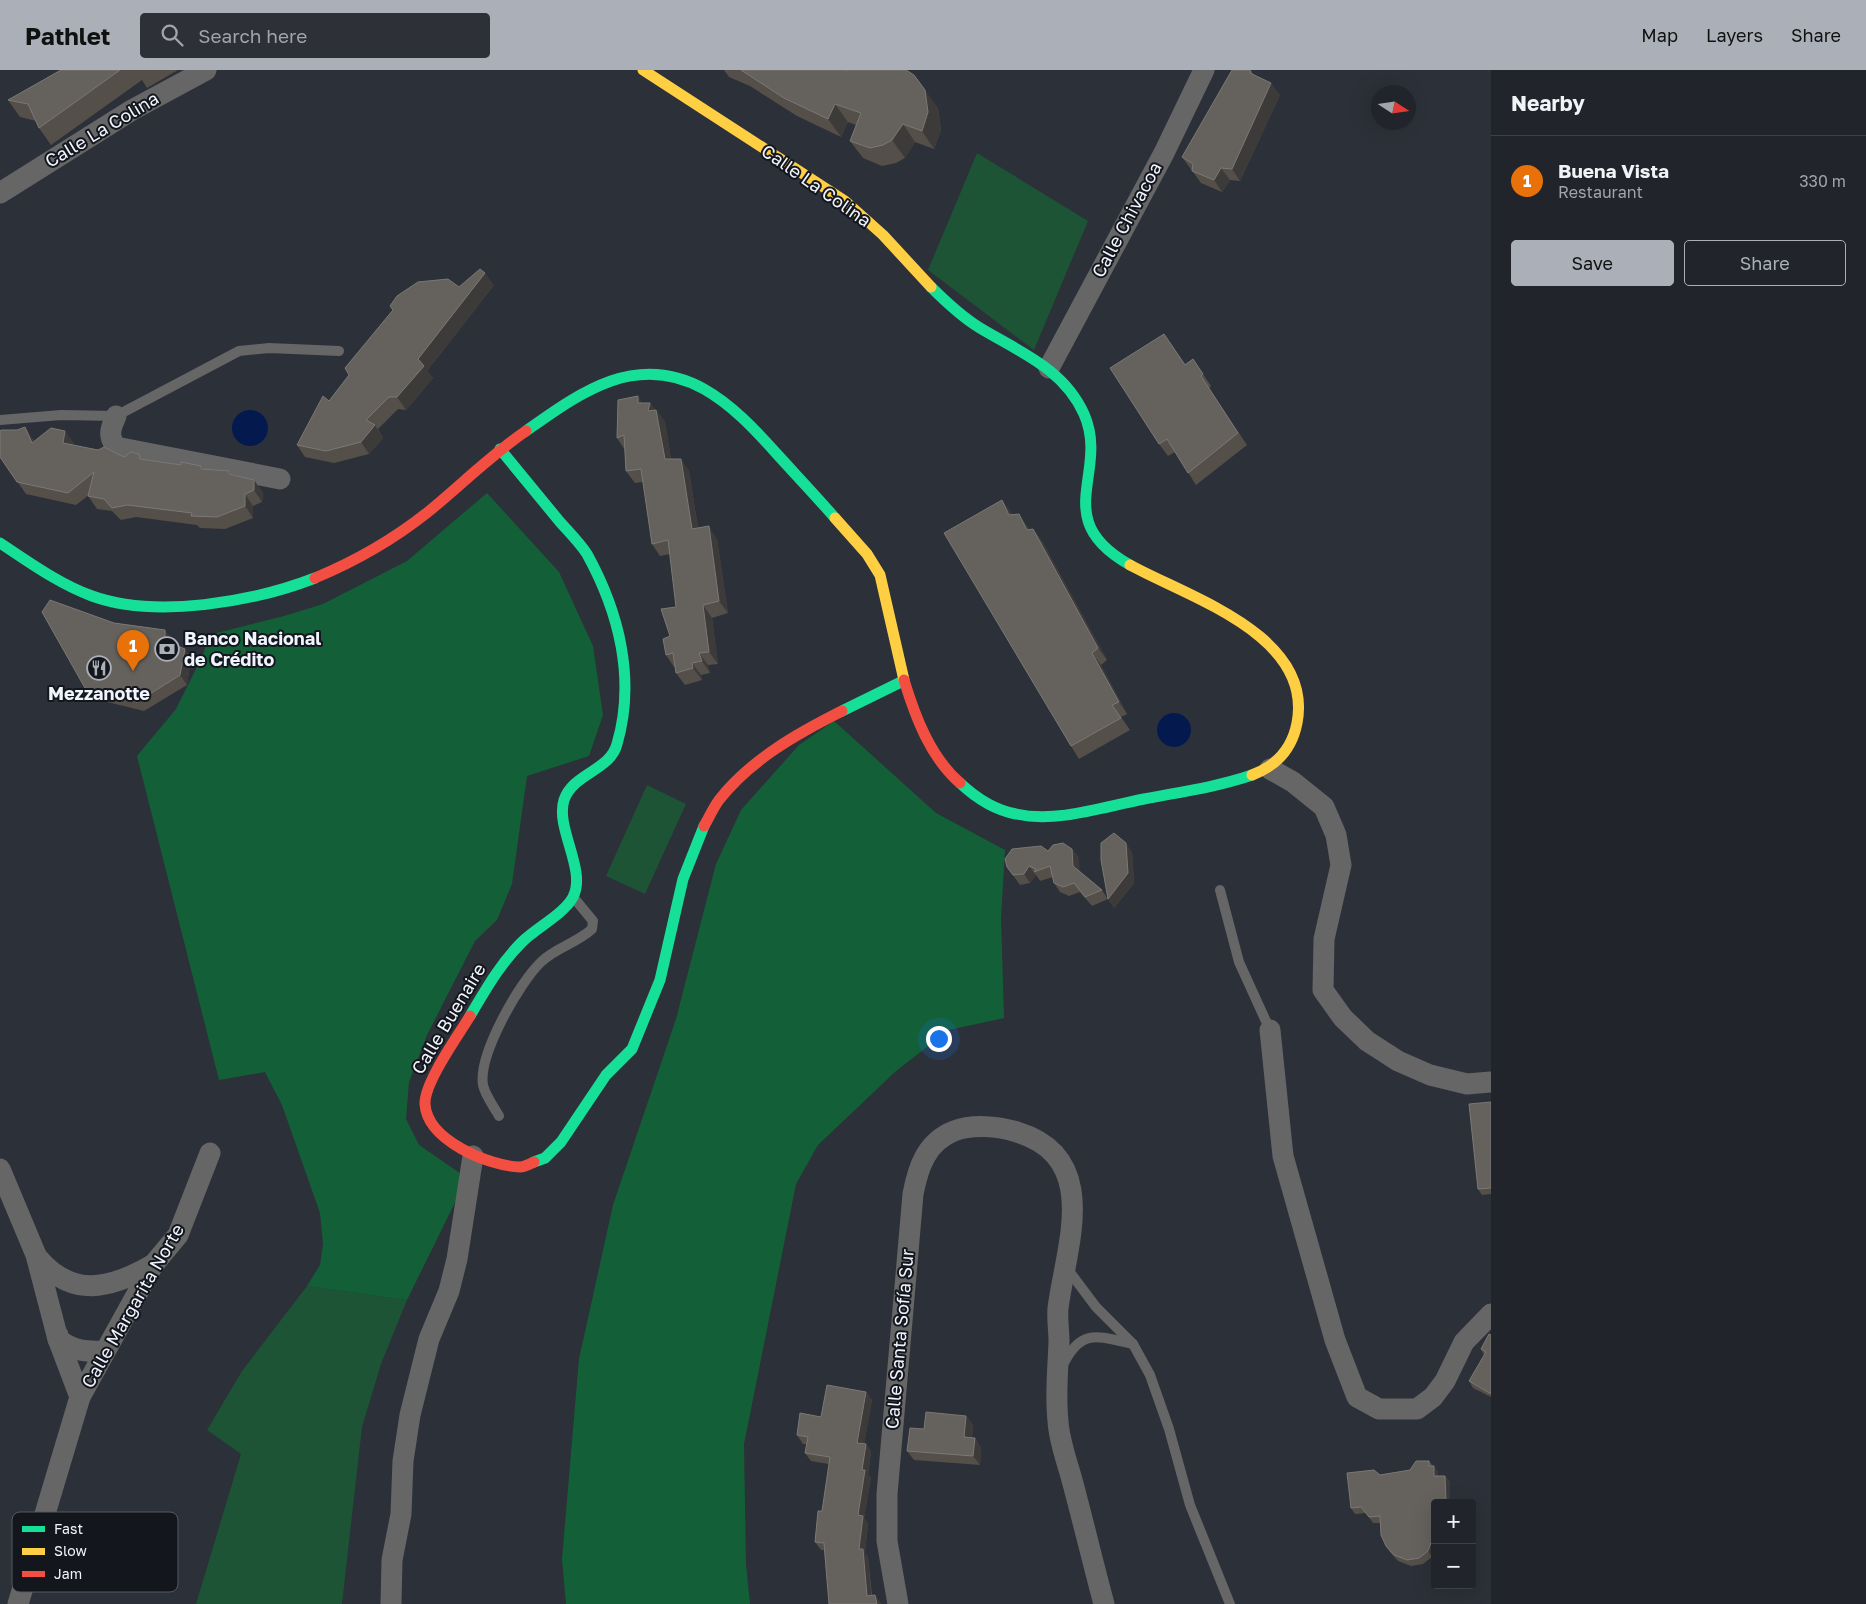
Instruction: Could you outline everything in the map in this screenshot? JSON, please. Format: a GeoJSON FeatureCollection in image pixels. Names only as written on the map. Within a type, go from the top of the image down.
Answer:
{"type":"FeatureCollection","features":[{"type":"Feature","properties":{"kind":"street","name":"Calle La Colina"},"geometry":{"type":"LineString","coordinates":[[0,193],[132,110],[206,70]]}},
{"type":"Feature","properties":{"kind":"street","name":"Calle La Colina"},"geometry":{"type":"LineString","coordinates":[[643,70],[856,209],[962,316],[1048,368],[1067,387],[1081,409],[1089,429],[1088,473],[1082,501],[1088,523],[1101,543],[1132,565],[1261,635],[1278,652],[1293,673],[1299,707],[1292,740],[1270,769]]}},
{"type":"Feature","properties":{"kind":"street","name":"Calle Chivacoa"},"geometry":{"type":"LineString","coordinates":[[1048,368],[1164,153],[1204,70]]}},
{"type":"Feature","properties":{"kind":"street"},"geometry":{"type":"LineString","coordinates":[[0,543],[84,594],[121,604],[160,607],[210,603],[262,594],[310,581],[356,561],[403,531],[500,449],[570,400],[630,374],[659,374],[688,380],[719,395],[784,460],[856,542],[880,576],[904,680],[918,720],[938,759],[956,781],[988,804],[1017,815],[1044,816],[1074,812],[1222,783],[1270,769],[1293,782],[1324,807],[1336,835],[1341,865],[1324,939],[1323,990],[1343,1018],[1367,1041],[1398,1061],[1430,1075],[1466,1084],[1491,1082]]}},
{"type":"Feature","properties":{"kind":"street"},"geometry":{"type":"LineString","coordinates":[[116,416],[109,431],[111,440],[116,447],[280,479]]}},
{"type":"Feature","properties":{"kind":"street"},"geometry":{"type":"LineString","coordinates":[[500,449],[586,553],[610,604],[624,654],[625,702],[617,746],[599,768],[576,781],[564,801],[565,826],[576,877],[573,897]]}},
{"type":"Feature","properties":{"kind":"street","name":"Calle Buenaire"},"geometry":{"type":"LineString","coordinates":[[573,897],[558,913],[523,941],[497,970],[429,1085],[424,1102],[429,1122],[446,1138],[473,1156],[521,1167],[545,1158],[561,1142],[606,1075],[632,1049],[660,980],[683,879],[702,829],[719,800],[744,774],[797,733],[904,680]]}},
{"type":"Feature","properties":{"kind":"street"},"geometry":{"type":"LineString","coordinates":[[1270,1030],[1283,1156],[1335,1340],[1357,1397],[1379,1409],[1417,1409],[1433,1398],[1445,1382],[1464,1342],[1491,1314]]}},
{"type":"Feature","properties":{"kind":"street","name":"Calle Santa Sofía Sur"},"geometry":{"type":"LineString","coordinates":[[898,1604],[887,1541],[887,1494],[912,1194],[917,1172],[925,1154],[938,1140],[964,1128],[1009,1130],[1037,1140],[1050,1149],[1060,1160],[1071,1187],[1074,1218],[1058,1310],[1056,1377],[1058,1424],[1104,1604]]}},
{"type":"Feature","properties":{"kind":"street","name":"Calle Margarita Norte"},"geometry":{"type":"LineString","coordinates":[[46,1512],[80,1397],[153,1264],[178,1235],[210,1153]]}},
{"type":"Feature","properties":{"kind":"street"},"geometry":{"type":"LineString","coordinates":[[390,1604],[392,1560],[401,1514],[403,1461],[410,1415],[429,1340],[449,1291],[457,1259],[473,1156]]}},
{"type":"Feature","properties":{"kind":"street"},"geometry":{"type":"LineString","coordinates":[[0,1169],[36,1255],[58,1339],[80,1397]]}},
{"type":"Feature","properties":{"kind":"street"},"geometry":{"type":"LineString","coordinates":[[36,1255],[59,1278],[86,1286],[126,1280],[153,1264]]}},
{"type":"Feature","properties":{"kind":"street"},"geometry":{"type":"LineString","coordinates":[[58,1339],[58,1322],[63,1297],[70,1282]]}},
{"type":"Feature","properties":{"kind":"street"},"geometry":{"type":"LineString","coordinates":[[58,1339],[74,1349],[85,1352],[104,1352]]}},
{"type":"Feature","properties":{"kind":"street","name":"Calle Margarita Norte"},"geometry":{"type":"LineString","coordinates":[[18,1604],[22,1592]]}},
{"type":"Feature","properties":{"kind":"lane"},"geometry":{"type":"LineString","coordinates":[[0,420],[61,415],[116,416],[239,351],[270,348],[339,351]]}},
{"type":"Feature","properties":{"kind":"lane"},"geometry":{"type":"LineString","coordinates":[[1220,890],[1239,962],[1270,1030]]}},
{"type":"Feature","properties":{"kind":"lane"},"geometry":{"type":"LineString","coordinates":[[499,1116],[484,1087],[483,1074],[490,1048],[514,996],[541,962],[592,929],[593,921],[573,897]]}},
{"type":"Feature","properties":{"kind":"lane"},"geometry":{"type":"LineString","coordinates":[[1066,1267],[1096,1307],[1133,1344],[1150,1375],[1169,1429],[1190,1505],[1230,1604]]}},
{"type":"Feature","properties":{"kind":"lane"},"geometry":{"type":"LineString","coordinates":[[1056,1377],[1072,1346],[1085,1339],[1100,1337],[1133,1344]]}},
{"type":"Feature","properties":{"kind":"green space"},"geometry":{"type":"Polygon","coordinates":[[[977,153],[1088,221],[1034,350],[928,270],[977,153]]]}},
{"type":"Feature","properties":{"kind":"green space"},"geometry":{"type":"Polygon","coordinates":[[[487,493],[559,572],[593,646],[603,715],[589,756],[527,776],[512,884],[497,920],[475,941],[427,1035],[409,1082],[406,1119],[419,1145],[467,1178],[407,1300],[307,1286],[320,1265],[323,1244],[320,1213],[282,1105],[265,1072],[219,1080],[137,756],[176,709],[203,655],[209,635],[323,604],[407,561],[487,493]]]}},
{"type":"Feature","properties":{"kind":"green space"},"geometry":{"type":"Polygon","coordinates":[[[834,721],[936,813],[1005,850],[1001,918],[1004,1018],[949,1030],[896,1071],[818,1145],[796,1184],[744,1444],[746,1564],[750,1604],[566,1604],[562,1559],[579,1359],[613,1205],[676,1019],[716,864],[741,810],[799,745],[834,721]]]}},
{"type":"Feature","properties":{"kind":"green space"},"geometry":{"type":"Polygon","coordinates":[[[647,785],[686,804],[645,894],[606,876],[647,785]]]}},
{"type":"Feature","properties":{"kind":"green space"},"geometry":{"type":"Polygon","coordinates":[[[307,1286],[407,1300],[381,1364],[362,1427],[342,1604],[196,1604],[241,1454],[207,1430],[242,1371],[307,1286]]]}},
{"type":"Feature","properties":{"kind":"water"},"geometry":{"type":"Polygon","coordinates":[[[250,410],[257,411],[263,415],[267,421],[267,435],[263,441],[257,445],[250,446],[243,445],[237,441],[233,435],[232,428],[233,421],[237,415],[243,411],[250,410]]]}},
{"type":"Feature","properties":{"kind":"water"},"geometry":{"type":"Polygon","coordinates":[[[1174,713],[1186,718],[1191,730],[1186,742],[1174,747],[1162,742],[1157,730],[1162,718],[1174,713]]]}},
{"type":"Feature","properties":{"kind":"building"},"geometry":{"type":"Polygon","coordinates":[[[61,70],[120,70],[39,128],[28,104],[8,100],[61,70]]]}},
{"type":"Feature","properties":{"kind":"building"},"geometry":{"type":"Polygon","coordinates":[[[741,70],[906,70],[914,75],[925,90],[928,112],[922,131],[903,124],[892,140],[883,145],[870,148],[850,141],[861,113],[835,104],[828,119],[784,98],[741,70]]]}},
{"type":"Feature","properties":{"kind":"building"},"geometry":{"type":"Polygon","coordinates":[[[1232,70],[1249,70],[1251,71],[1250,73],[1271,83],[1232,169],[1221,168],[1214,180],[1192,171],[1193,164],[1182,157],[1232,70]]]}},
{"type":"Feature","properties":{"kind":"building"},"geometry":{"type":"Polygon","coordinates":[[[480,269],[485,273],[418,359],[424,366],[397,397],[389,397],[366,420],[375,425],[361,442],[326,451],[297,445],[323,396],[329,401],[349,375],[345,368],[393,310],[390,306],[397,296],[418,282],[448,279],[459,287],[480,269]]]}},
{"type":"Feature","properties":{"kind":"building"},"geometry":{"type":"Polygon","coordinates":[[[1164,334],[1185,365],[1193,359],[1203,374],[1201,376],[1238,433],[1188,473],[1167,439],[1159,444],[1110,368],[1164,334]]]}},
{"type":"Feature","properties":{"kind":"building"},"geometry":{"type":"Polygon","coordinates":[[[638,396],[638,403],[650,403],[648,411],[656,410],[665,459],[681,459],[692,529],[709,526],[719,601],[703,605],[709,652],[699,653],[702,661],[692,663],[693,668],[676,673],[673,653],[666,655],[663,639],[670,636],[661,609],[676,607],[668,540],[652,544],[641,469],[626,471],[624,435],[617,438],[618,400],[638,396]]]}},
{"type":"Feature","properties":{"kind":"building"},"geometry":{"type":"Polygon","coordinates":[[[25,427],[32,443],[51,428],[65,431],[63,443],[98,450],[104,447],[124,457],[131,452],[139,454],[140,459],[181,465],[181,462],[201,466],[201,469],[229,471],[229,474],[254,480],[254,490],[245,494],[245,506],[217,517],[191,516],[192,513],[127,505],[112,508],[104,499],[88,496],[94,472],[68,493],[17,482],[0,457],[0,431],[17,430],[25,427]]]}},
{"type":"Feature","properties":{"kind":"building"},"geometry":{"type":"Polygon","coordinates":[[[1002,500],[1009,515],[1019,514],[1027,530],[1033,529],[1098,648],[1092,653],[1119,702],[1112,705],[1121,718],[1071,746],[944,533],[1002,500]]]}},
{"type":"Feature","properties":{"kind":"building"},"geometry":{"type":"Polygon","coordinates":[[[50,600],[114,623],[165,630],[165,641],[185,649],[180,675],[137,702],[85,688],[42,612],[50,600]]]}},
{"type":"Feature","properties":{"kind":"building"},"geometry":{"type":"Polygon","coordinates":[[[1114,833],[1126,843],[1128,873],[1108,899],[1101,860],[1101,843],[1114,833]]]}},
{"type":"Feature","properties":{"kind":"building"},"geometry":{"type":"Polygon","coordinates":[[[1063,843],[1072,849],[1073,866],[1102,890],[1085,897],[1074,883],[1063,887],[1054,883],[1050,866],[1034,872],[1036,869],[1029,866],[1024,874],[1013,875],[1007,867],[1005,859],[1012,849],[1041,846],[1048,851],[1053,845],[1063,843]]]}},
{"type":"Feature","properties":{"kind":"building"},"geometry":{"type":"Polygon","coordinates":[[[1491,1102],[1491,1188],[1478,1189],[1469,1104],[1491,1102]]]}},
{"type":"Feature","properties":{"kind":"building"},"geometry":{"type":"Polygon","coordinates":[[[1489,1334],[1491,1335],[1491,1394],[1469,1381],[1486,1352],[1481,1349],[1489,1334]]]}},
{"type":"Feature","properties":{"kind":"building"},"geometry":{"type":"Polygon","coordinates":[[[827,1385],[866,1392],[857,1443],[866,1444],[862,1470],[865,1470],[858,1515],[863,1516],[859,1549],[863,1549],[867,1596],[875,1595],[877,1604],[829,1604],[824,1543],[815,1542],[818,1511],[822,1511],[830,1457],[805,1453],[808,1437],[797,1435],[800,1413],[821,1417],[827,1385]]]}},
{"type":"Feature","properties":{"kind":"building"},"geometry":{"type":"Polygon","coordinates":[[[926,1412],[966,1416],[964,1437],[975,1438],[973,1456],[907,1451],[910,1428],[924,1429],[926,1412]]]}},
{"type":"Feature","properties":{"kind":"building"},"geometry":{"type":"Polygon","coordinates":[[[1416,1461],[1429,1461],[1429,1466],[1434,1466],[1434,1476],[1445,1476],[1446,1499],[1431,1499],[1431,1543],[1428,1551],[1419,1558],[1407,1560],[1394,1555],[1386,1546],[1381,1535],[1380,1516],[1369,1517],[1361,1507],[1351,1508],[1347,1473],[1374,1470],[1380,1475],[1410,1470],[1416,1461]]]}},
{"type":"Feature","properties":{"kind":"traffic: fast"},"geometry":{"type":"LineString","coordinates":[[931,287],[973,324],[1040,363],[1053,373],[1075,398],[1084,414],[1090,436],[1091,456],[1086,494],[1086,513],[1092,530],[1106,548],[1130,565]]}},
{"type":"Feature","properties":{"kind":"traffic: fast"},"geometry":{"type":"LineString","coordinates":[[526,431],[578,397],[611,381],[637,375],[661,375],[684,380],[704,389],[724,402],[742,418],[835,518]]}},
{"type":"Feature","properties":{"kind":"traffic: fast"},"geometry":{"type":"LineString","coordinates":[[470,1016],[494,977],[514,950],[557,915],[573,897],[576,886],[576,874],[562,811],[564,800],[575,784],[600,766],[613,753],[622,720],[625,695],[621,646],[616,622],[608,599],[587,554],[500,449]]}},
{"type":"Feature","properties":{"kind":"traffic: fast"},"geometry":{"type":"LineString","coordinates":[[0,543],[44,572],[68,585],[92,596],[117,603],[174,607],[204,605],[263,594],[315,578]]}},
{"type":"Feature","properties":{"kind":"traffic: fast"},"geometry":{"type":"LineString","coordinates":[[842,711],[903,681]]}},
{"type":"Feature","properties":{"kind":"traffic: fast"},"geometry":{"type":"LineString","coordinates":[[960,783],[972,794],[1000,810],[1016,814],[1048,817],[1096,810],[1212,786],[1252,775]]}},
{"type":"Feature","properties":{"kind":"traffic: fast"},"geometry":{"type":"LineString","coordinates":[[534,1162],[545,1158],[561,1142],[606,1075],[632,1049],[660,980],[683,879],[704,826]]}},
{"type":"Feature","properties":{"kind":"traffic: slow"},"geometry":{"type":"LineString","coordinates":[[643,70],[845,201],[883,235],[931,287]]}},
{"type":"Feature","properties":{"kind":"traffic: slow"},"geometry":{"type":"LineString","coordinates":[[835,518],[867,554],[880,575],[904,680]]}},
{"type":"Feature","properties":{"kind":"traffic: slow"},"geometry":{"type":"LineString","coordinates":[[1130,565],[1213,606],[1242,623],[1267,643],[1286,666],[1297,692],[1297,723],[1295,732],[1282,755],[1268,767],[1252,775]]}},
{"type":"Feature","properties":{"kind":"traffic: jam"},"geometry":{"type":"LineString","coordinates":[[315,578],[360,557],[402,531],[428,512],[488,460],[526,431]]}},
{"type":"Feature","properties":{"kind":"traffic: jam"},"geometry":{"type":"LineString","coordinates":[[904,680],[913,708],[932,748],[949,773],[960,783]]}},
{"type":"Feature","properties":{"kind":"traffic: jam"},"geometry":{"type":"LineString","coordinates":[[704,826],[719,800],[745,772],[792,738],[842,711]]}},
{"type":"Feature","properties":{"kind":"traffic: jam"},"geometry":{"type":"LineString","coordinates":[[470,1016],[430,1084],[425,1104],[428,1117],[436,1129],[448,1139],[461,1149],[476,1156],[492,1162],[520,1167],[534,1162]]}},
{"type":"Feature","properties":{"kind":"place","name":"Banco Nacional de Crédito"},"geometry":{"type":"Point","coordinates":[167,649]}},
{"type":"Feature","properties":{"kind":"place","name":"Mezzanotte"},"geometry":{"type":"Point","coordinates":[99,668]}},
{"type":"Feature","properties":{"kind":"place","name":"Buena Vista"},"geometry":{"type":"Point","coordinates":[133,671]}}]}
